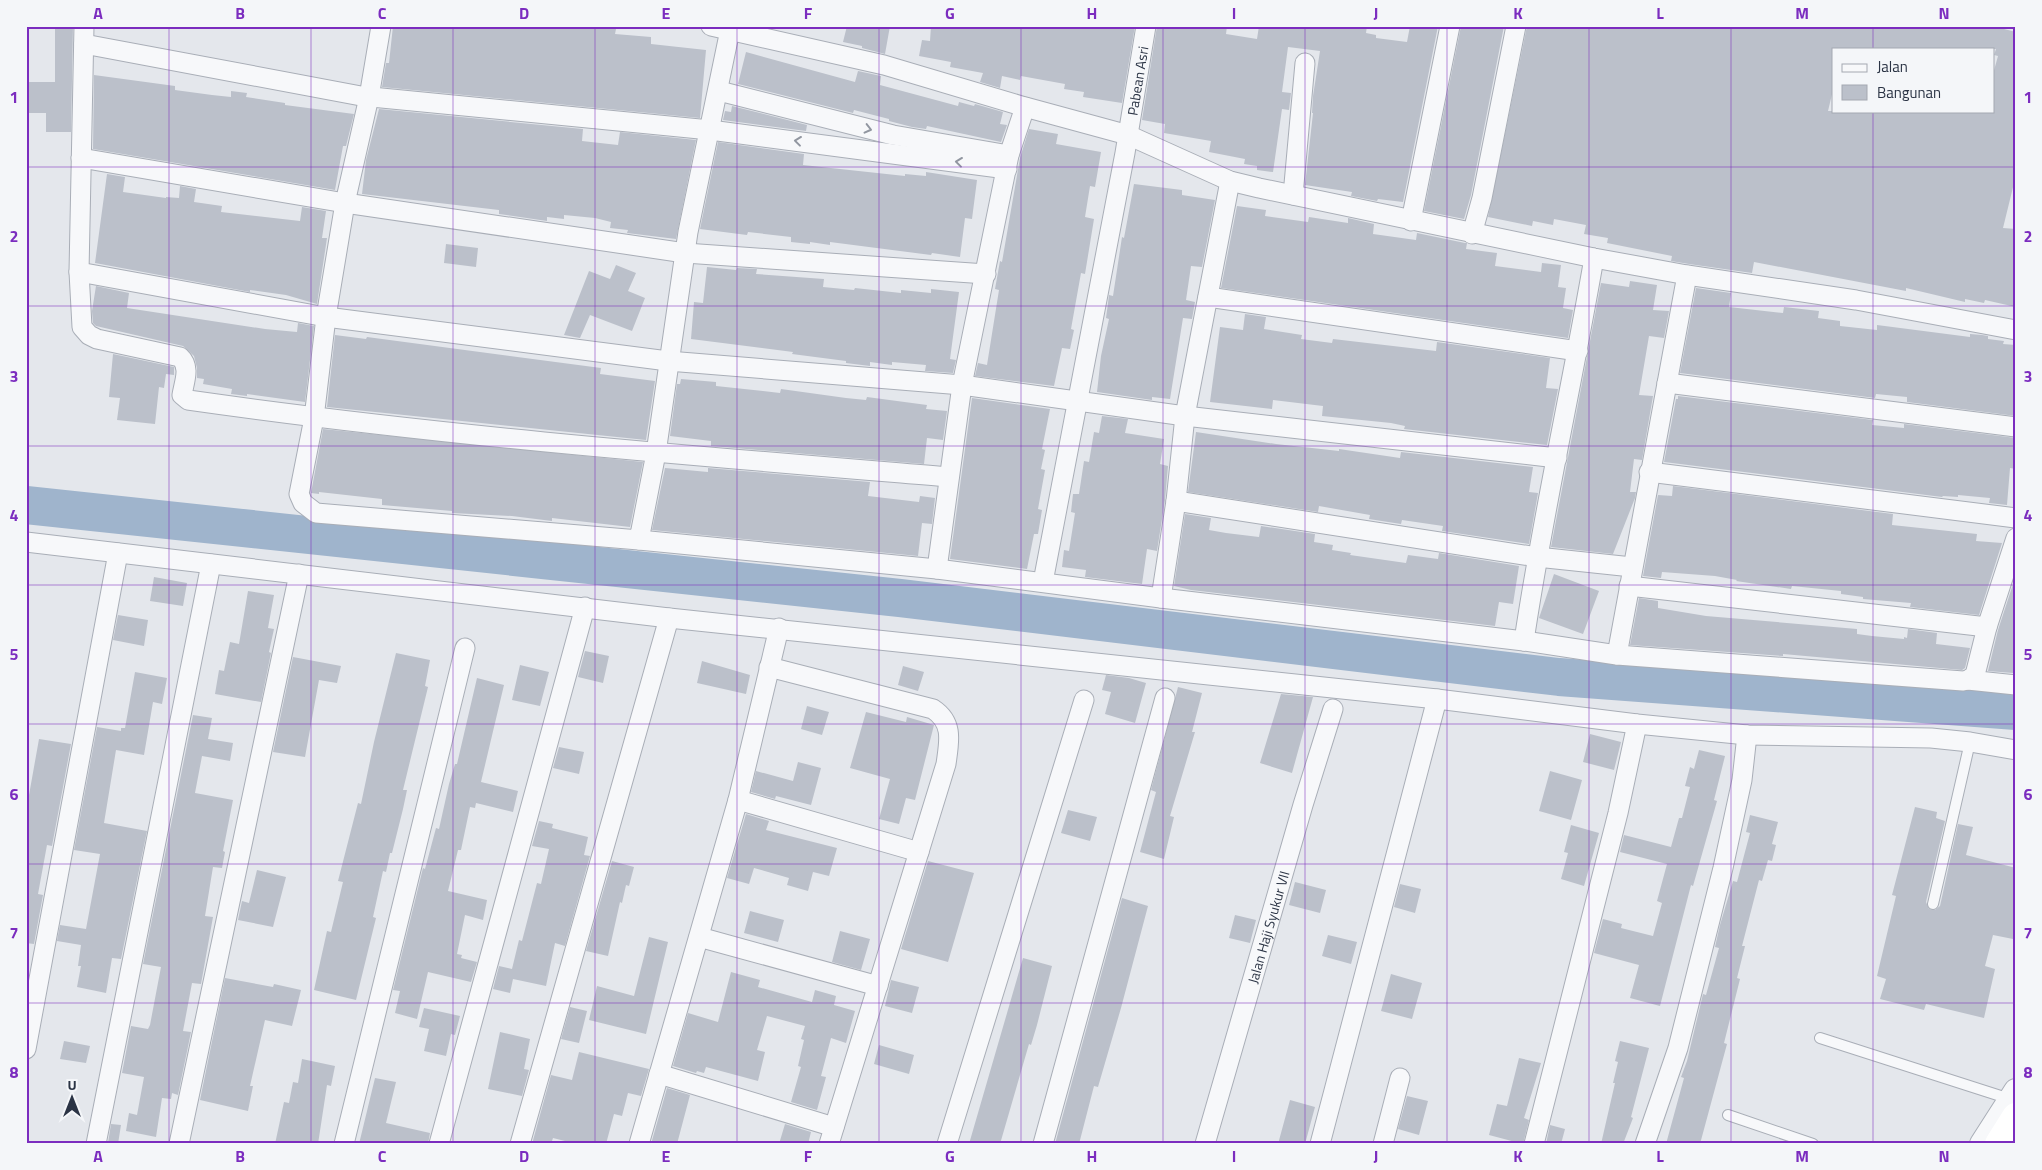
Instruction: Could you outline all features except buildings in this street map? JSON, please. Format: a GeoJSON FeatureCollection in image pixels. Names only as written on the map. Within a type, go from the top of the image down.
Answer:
{"type":"FeatureCollection","features":[{"type":"Feature","properties":{"kind":"highway"},"geometry":{"type":"LineString","coordinates":[[1998,1144],[2014,1102]]}},
{"type":"Feature","properties":{"kind":"street"},"geometry":{"type":"LineString","coordinates":[[382,26],[369,98],[345,203],[326,317],[314,418],[299,494],[303,503],[316,513],[639,540],[936,569],[1524,641],[1617,655],[2016,685]]}},
{"type":"Feature","properties":{"kind":"street"},"geometry":{"type":"LineString","coordinates":[[711,26],[884,65],[1128,135],[1230,181],[1293,196],[1594,258],[1687,275],[1856,300],[2016,330]]}},
{"type":"Feature","properties":{"kind":"street","name":"Pabean Asri"},"geometry":{"type":"LineString","coordinates":[[1043,582],[1128,135],[1146,26]]}},
{"type":"Feature","properties":{"kind":"street"},"geometry":{"type":"LineString","coordinates":[[1411,221],[1450,26]]}},
{"type":"Feature","properties":{"kind":"street"},"geometry":{"type":"LineString","coordinates":[[1472,234],[1482,198],[1516,26]]}},
{"type":"Feature","properties":{"kind":"street"},"geometry":{"type":"LineString","coordinates":[[639,540],[656,453],[685,253],[730,30]]}},
{"type":"Feature","properties":{"kind":"street"},"geometry":{"type":"LineString","coordinates":[[949,477],[656,453],[314,418],[188,400],[182,395],[187,368],[185,361],[180,356],[97,339],[89,335],[82,327],[78,272],[84,35],[369,98],[710,130],[1008,162]]}},
{"type":"Feature","properties":{"kind":"street"},"geometry":{"type":"LineString","coordinates":[[1293,196],[1305,62]]}},
{"type":"Feature","properties":{"kind":"street"},"geometry":{"type":"LineString","coordinates":[[719,91],[1008,162]]}},
{"type":"Feature","properties":{"kind":"street"},"geometry":{"type":"LineString","coordinates":[[936,569],[962,385],[1008,162],[1025,107]]}},
{"type":"Feature","properties":{"kind":"street"},"geometry":{"type":"LineString","coordinates":[[81,158],[345,203],[685,253],[986,274]]}},
{"type":"Feature","properties":{"kind":"street"},"geometry":{"type":"LineString","coordinates":[[1161,598],[1176,502],[1185,416],[1230,181]]}},
{"type":"Feature","properties":{"kind":"street"},"geometry":{"type":"LineString","coordinates":[[1524,641],[1536,557],[1578,351],[1594,258]]}},
{"type":"Feature","properties":{"kind":"street"},"geometry":{"type":"LineString","coordinates":[[78,272],[326,317],[668,361],[962,385],[1185,416],[1557,458]]}},
{"type":"Feature","properties":{"kind":"street"},"geometry":{"type":"LineString","coordinates":[[1617,655],[1649,472],[1687,275]]}},
{"type":"Feature","properties":{"kind":"street"},"geometry":{"type":"LineString","coordinates":[[1208,297],[1578,351]]}},
{"type":"Feature","properties":{"kind":"street"},"geometry":{"type":"LineString","coordinates":[[1667,383],[2016,427]]}},
{"type":"Feature","properties":{"kind":"street"},"geometry":{"type":"LineString","coordinates":[[1649,472],[2016,518]]}},
{"type":"Feature","properties":{"kind":"street"},"geometry":{"type":"LineString","coordinates":[[1176,502],[1536,557],[1632,567]]}},
{"type":"Feature","properties":{"kind":"street"},"geometry":{"type":"LineString","coordinates":[[1968,680],[1975,675],[1987,627],[2016,538]]}},
{"type":"Feature","properties":{"kind":"street"},"geometry":{"type":"LineString","coordinates":[[26,542],[669,618],[780,628],[1437,698],[1637,724],[1747,735],[1931,738],[2016,750]]}},
{"type":"Feature","properties":{"kind":"street"},"geometry":{"type":"LineString","coordinates":[[26,1049],[118,552]]}},
{"type":"Feature","properties":{"kind":"street"},"geometry":{"type":"LineString","coordinates":[[96,1144],[211,564]]}},
{"type":"Feature","properties":{"kind":"street"},"geometry":{"type":"LineString","coordinates":[[179,1144],[299,574]]}},
{"type":"Feature","properties":{"kind":"street"},"geometry":{"type":"LineString","coordinates":[[1629,586],[1987,627]]}},
{"type":"Feature","properties":{"kind":"street"},"geometry":{"type":"LineString","coordinates":[[439,1144],[585,607]]}},
{"type":"Feature","properties":{"kind":"street"},"geometry":{"type":"LineString","coordinates":[[520,1144],[669,618]]}},
{"type":"Feature","properties":{"kind":"street"},"geometry":{"type":"LineString","coordinates":[[640,1144],[738,800],[780,628]]}},
{"type":"Feature","properties":{"kind":"street"},"geometry":{"type":"LineString","coordinates":[[344,1144],[465,648]]}},
{"type":"Feature","properties":{"kind":"street"},"geometry":{"type":"LineString","coordinates":[[659,1074],[832,1135],[946,764],[948,736],[946,724],[943,716],[933,710],[769,667]]}},
{"type":"Feature","properties":{"kind":"street"},"geometry":{"type":"LineString","coordinates":[[1043,1144],[1165,698]]}},
{"type":"Feature","properties":{"kind":"street"},"geometry":{"type":"LineString","coordinates":[[1320,1144],[1437,698]]}},
{"type":"Feature","properties":{"kind":"street"},"geometry":{"type":"LineString","coordinates":[[947,1144],[1084,700]]}},
{"type":"Feature","properties":{"kind":"street","name":"Jalan Haji Syukur VII"},"geometry":{"type":"LineString","coordinates":[[1205,1144],[1303,805],[1333,709]]}},
{"type":"Feature","properties":{"kind":"street"},"geometry":{"type":"LineString","coordinates":[[1534,1144],[1618,813],[1637,724]]}},
{"type":"Feature","properties":{"kind":"street"},"geometry":{"type":"LineString","coordinates":[[1645,1144],[1678,1048],[1685,1020],[1740,789],[1747,735]]}},
{"type":"Feature","properties":{"kind":"street"},"geometry":{"type":"LineString","coordinates":[[738,800],[919,852]]}},
{"type":"Feature","properties":{"kind":"street"},"geometry":{"type":"LineString","coordinates":[[699,937],[878,986]]}},
{"type":"Feature","properties":{"kind":"street"},"geometry":{"type":"LineString","coordinates":[[1383,1144],[1400,1078]]}},
{"type":"Feature","properties":{"kind":"street"},"geometry":{"type":"LineString","coordinates":[[1982,1144],[2014,1102]]}},
{"type":"Feature","properties":{"kind":"lane"},"geometry":{"type":"LineString","coordinates":[[1933,904],[1970,742]]}},
{"type":"Feature","properties":{"kind":"lane"},"geometry":{"type":"LineString","coordinates":[[1820,1038],[2014,1102]]}},
{"type":"Feature","properties":{"kind":"lane"},"geometry":{"type":"LineString","coordinates":[[1728,1115],[1813,1144]]}},
{"type":"Feature","properties":{"kind":"waterway"},"geometry":{"type":"LineString","coordinates":[[26,505],[900,598],[1559,677],[2016,711]]}}]}
